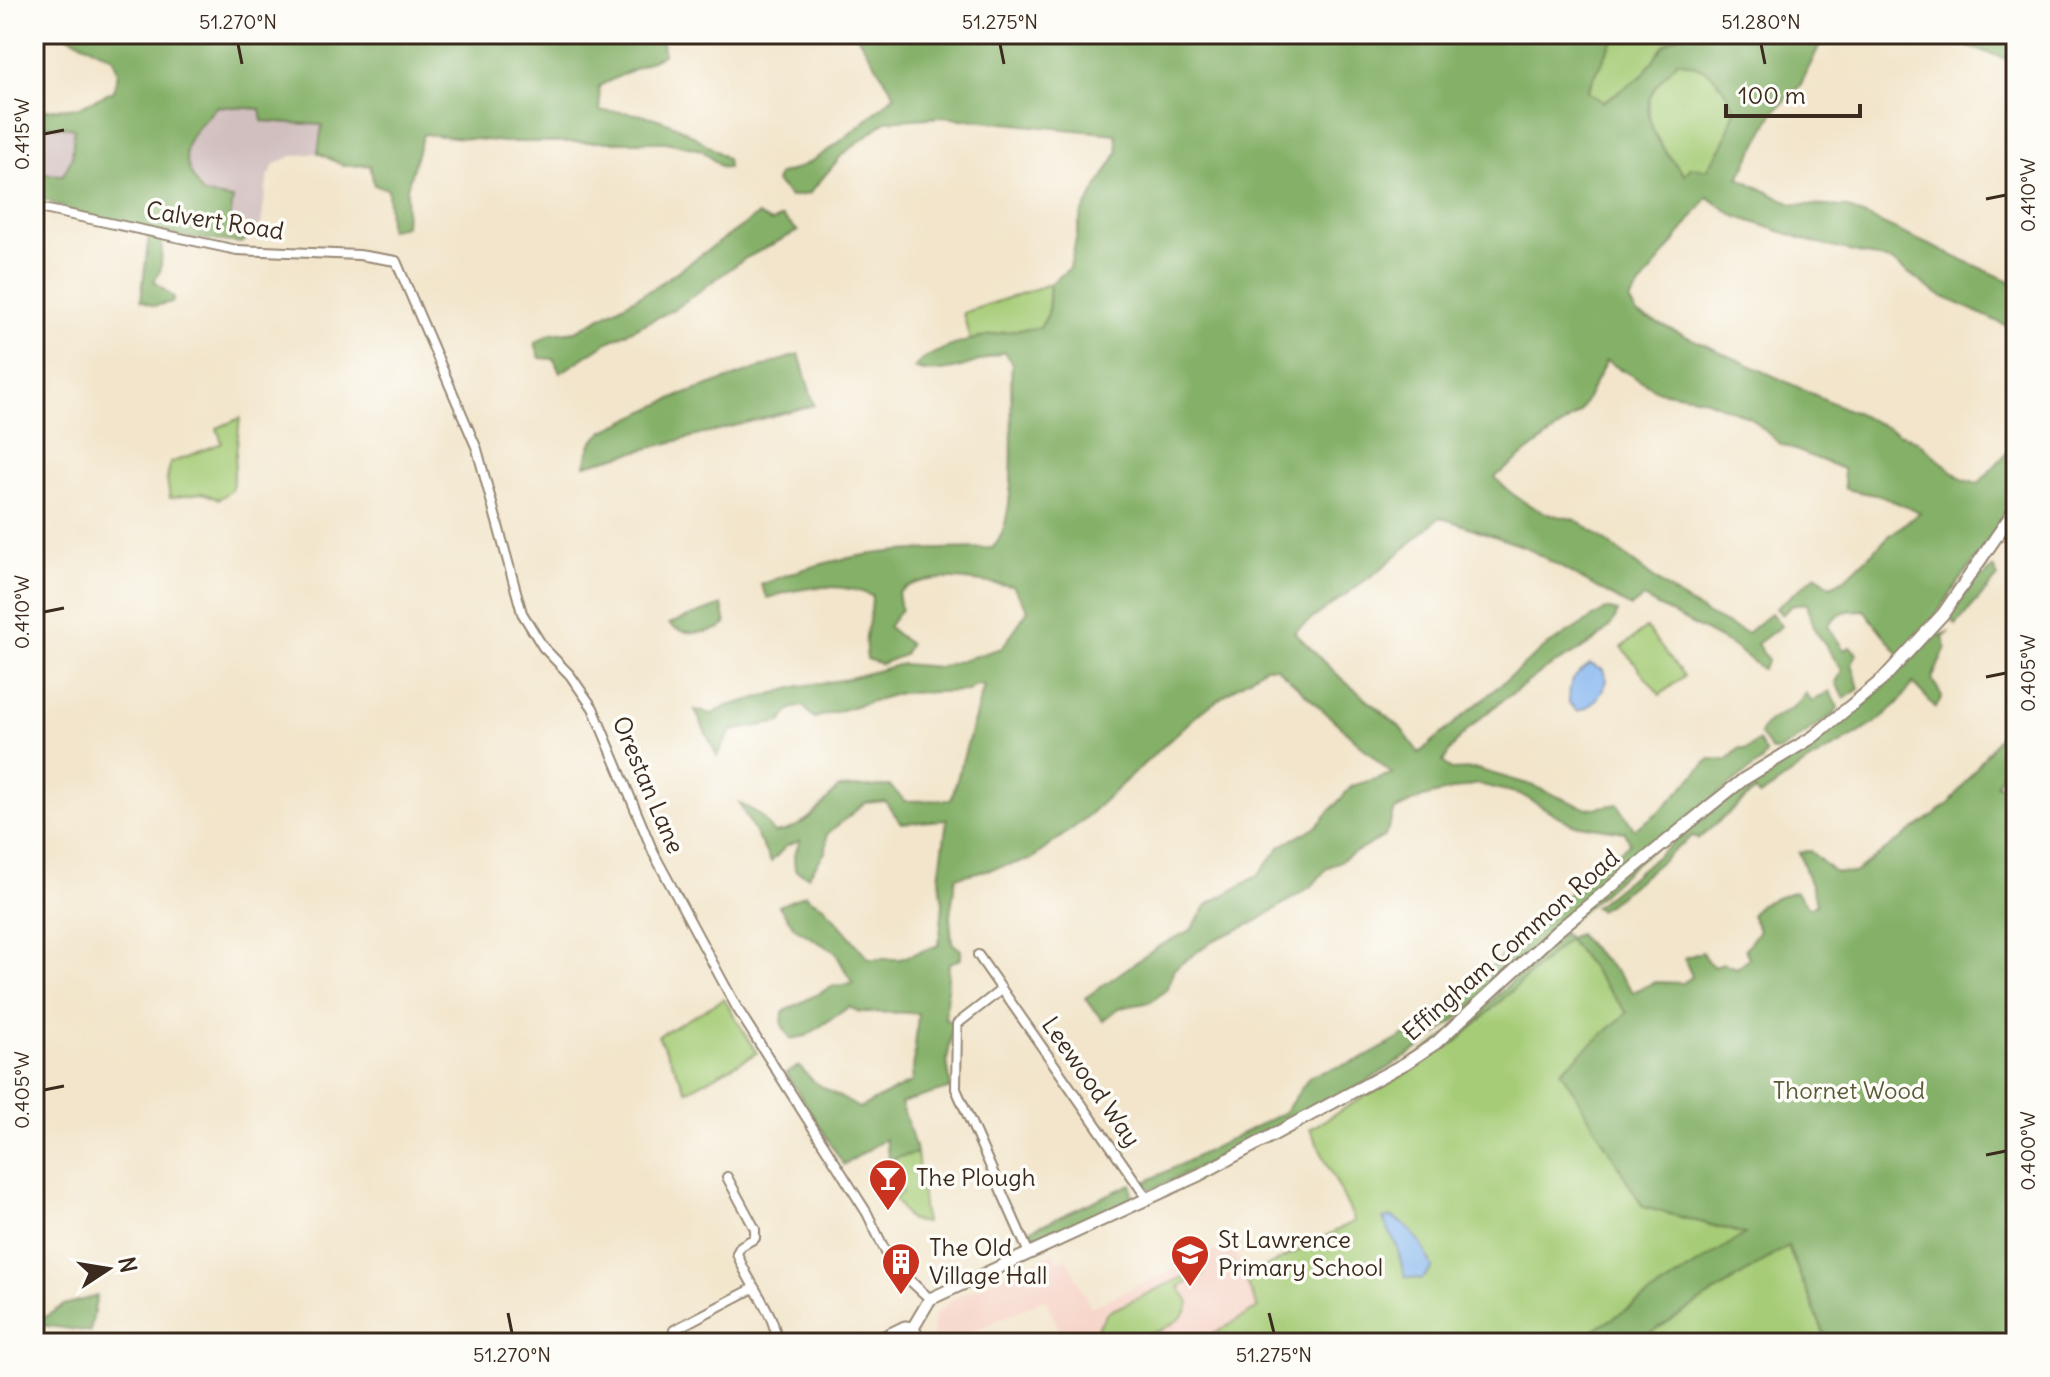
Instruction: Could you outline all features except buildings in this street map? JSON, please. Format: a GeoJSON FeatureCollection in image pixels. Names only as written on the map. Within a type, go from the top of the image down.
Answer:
{"type":"FeatureCollection","features":[{"type":"Feature","properties":{"kind":"street","name":"Calvert Road"},"geometry":{"type":"LineString","coordinates":[[34,207],[237,250],[392,258]]}},
{"type":"Feature","properties":{"kind":"street","name":"Orestan Lane"},"geometry":{"type":"LineString","coordinates":[[392,258],[477,449],[522,613],[543,647],[570,675],[593,708],[654,854],[737,1008],[867,1213],[891,1263],[930,1299]]}},
{"type":"Feature","properties":{"kind":"street","name":"Effingham Common Road"},"geometry":{"type":"LineString","coordinates":[[930,1299],[1289,1128],[1436,1043],[1556,932],[1642,860],[1744,779],[1813,737],[1882,680],[1943,614],[2016,508]]}},
{"type":"Feature","properties":{"kind":"street","name":"Leewood Way"},"geometry":{"type":"LineString","coordinates":[[978,955],[1147,1198]]}},
{"type":"Feature","properties":{"kind":"street"},"geometry":{"type":"LineString","coordinates":[[1001,990],[957,1024],[954,1078],[1028,1251]]}},
{"type":"Feature","properties":{"kind":"street"},"geometry":{"type":"LineString","coordinates":[[727,1177],[757,1232],[737,1253],[752,1289],[774,1321],[776,1343]]}},
{"type":"Feature","properties":{"kind":"street"},"geometry":{"type":"LineString","coordinates":[[674,1330],[752,1289]]}},
{"type":"Feature","properties":{"kind":"street"},"geometry":{"type":"LineString","coordinates":[[913,1328],[930,1299]]}},
{"type":"Feature","properties":{"kind":"street"},"geometry":{"type":"LineString","coordinates":[[872,1343],[905,1327],[913,1328]]}},
{"type":"Feature","properties":{"kind":"street"},"geometry":{"type":"LineString","coordinates":[[913,1328],[920,1343]]}},
{"type":"Feature","properties":{"kind":"shaded area"},"geometry":{"type":"Polygon","coordinates":[[[217,106],[261,109],[322,125],[318,153],[292,156],[273,165],[271,174],[268,174],[259,239],[228,235],[185,160],[186,141],[217,106]]]}},
{"type":"Feature","properties":{"kind":"shaded area"},"geometry":{"type":"Polygon","coordinates":[[[34,124],[74,127],[72,158],[63,175],[34,174],[34,124]]]}},
{"type":"Feature","properties":{"kind":"shaded area","name":"St Lawrence Primary School"},"geometry":{"type":"Polygon","coordinates":[[[1231,1244],[1258,1308],[1197,1343],[1065,1343],[1045,1299],[969,1333],[973,1343],[931,1343],[934,1317],[952,1299],[1054,1253],[1059,1261],[1067,1258],[1090,1307],[1231,1244]]]}},
{"type":"Feature","properties":{"kind":"green space"},"geometry":{"type":"Polygon","coordinates":[[[64,34],[662,34],[663,55],[599,86],[600,111],[653,117],[682,129],[727,159],[728,168],[721,167],[702,150],[666,142],[504,142],[423,134],[407,188],[405,226],[389,230],[388,189],[374,185],[370,165],[344,166],[318,153],[322,125],[262,121],[260,109],[217,106],[191,137],[187,146],[188,166],[203,194],[233,199],[228,235],[247,238],[242,243],[219,241],[134,227],[77,212],[34,193],[34,174],[63,175],[72,158],[74,128],[34,124],[34,111],[79,107],[114,91],[118,73],[113,58],[64,34]]]}},
{"type":"Feature","properties":{"kind":"green space"},"geometry":{"type":"Polygon","coordinates":[[[856,34],[1616,34],[1587,91],[1603,102],[1642,76],[1664,45],[1681,34],[1825,34],[1800,86],[1773,113],[1739,178],[1792,204],[1845,207],[2016,284],[2016,330],[1937,294],[1892,261],[1815,243],[1735,216],[1708,197],[1629,301],[1637,314],[1917,441],[1963,480],[1978,484],[2016,443],[2016,501],[1925,630],[1900,656],[1864,610],[1843,612],[1835,617],[1828,626],[1844,650],[1850,647],[1857,653],[1852,663],[1859,689],[1845,698],[1836,683],[1842,670],[1813,627],[1807,603],[1791,606],[1782,615],[1776,608],[1816,575],[1831,586],[1845,579],[1889,536],[1920,512],[1880,496],[1845,489],[1843,469],[1780,444],[1751,418],[1701,398],[1659,391],[1606,361],[1580,412],[1495,477],[1532,507],[1581,523],[1681,598],[1724,623],[1747,633],[1771,613],[1781,626],[1757,644],[1768,660],[1762,669],[1733,646],[1643,598],[1631,607],[1525,547],[1440,517],[1381,569],[1294,632],[1342,679],[1400,727],[1419,753],[1544,648],[1606,609],[1618,612],[1613,623],[1595,640],[1540,673],[1487,713],[1462,736],[1443,762],[1451,770],[1477,769],[1531,785],[1587,809],[1618,804],[1634,829],[1665,805],[1710,759],[1727,760],[1740,748],[1746,750],[1758,741],[1766,754],[1761,762],[1676,828],[1515,971],[1431,1039],[1331,1102],[1154,1189],[1147,1188],[1143,1183],[1285,1112],[1310,1076],[1362,1059],[1416,1029],[1486,972],[1551,908],[1630,843],[1625,832],[1572,824],[1520,794],[1477,784],[1423,797],[1395,810],[1385,836],[1327,868],[1313,885],[1255,922],[1212,941],[1174,969],[1167,989],[1151,1002],[1119,1008],[1103,1021],[1085,998],[1159,946],[1191,930],[1207,905],[1257,876],[1281,846],[1317,826],[1352,786],[1392,774],[1276,667],[1265,667],[1198,714],[1081,822],[1030,860],[956,877],[950,915],[952,943],[961,950],[961,959],[949,963],[945,1020],[954,1020],[947,1061],[951,1088],[901,1103],[917,1153],[895,1158],[890,1163],[885,1139],[844,1165],[786,1073],[799,1066],[814,1082],[859,1108],[912,1082],[918,1013],[859,1012],[849,1007],[806,1036],[791,1039],[782,1025],[783,1012],[833,986],[853,984],[835,952],[795,928],[779,906],[806,894],[824,906],[869,959],[900,959],[939,945],[943,904],[939,878],[947,820],[901,823],[885,801],[865,803],[827,834],[826,851],[808,876],[795,870],[794,856],[800,841],[786,846],[771,862],[739,803],[759,814],[774,833],[802,823],[838,788],[890,786],[905,801],[951,800],[984,686],[976,685],[968,691],[900,693],[814,718],[803,706],[791,709],[781,722],[731,731],[717,756],[695,710],[713,714],[725,707],[800,686],[842,680],[902,664],[940,667],[1002,648],[1028,610],[1013,586],[954,579],[910,585],[898,593],[901,609],[888,627],[909,644],[904,655],[881,664],[867,659],[866,641],[872,596],[847,588],[820,587],[768,598],[761,585],[791,573],[847,558],[931,549],[992,548],[1001,535],[1010,490],[1012,363],[1004,352],[947,370],[914,368],[924,359],[954,345],[1010,331],[1040,328],[1048,314],[1050,284],[1070,268],[1081,215],[1118,152],[1116,134],[941,117],[886,121],[842,155],[809,194],[790,197],[776,182],[779,174],[808,163],[840,142],[895,95],[856,34]],[[1677,61],[1655,87],[1649,102],[1649,114],[1656,137],[1685,175],[1691,167],[1707,170],[1724,143],[1735,109],[1724,89],[1707,71],[1677,61]]]}},
{"type":"Feature","properties":{"kind":"green space"},"geometry":{"type":"Polygon","coordinates":[[[1616,34],[1681,34],[1664,45],[1642,76],[1603,102],[1587,92],[1616,34]]]}},
{"type":"Feature","properties":{"kind":"green space"},"geometry":{"type":"Polygon","coordinates":[[[1929,34],[2016,34],[2016,62],[1929,34]]]}},
{"type":"Feature","properties":{"kind":"green space"},"geometry":{"type":"Polygon","coordinates":[[[1677,61],[1707,71],[1724,89],[1735,109],[1724,143],[1707,171],[1685,176],[1656,137],[1649,114],[1653,91],[1677,61]]]}},
{"type":"Feature","properties":{"kind":"green space"},"geometry":{"type":"Polygon","coordinates":[[[758,215],[771,222],[782,217],[798,231],[744,259],[673,310],[608,342],[560,373],[554,359],[540,358],[535,343],[551,334],[576,331],[652,289],[758,215]]]}},
{"type":"Feature","properties":{"kind":"green space"},"geometry":{"type":"Polygon","coordinates":[[[149,235],[162,238],[161,269],[154,281],[174,298],[173,302],[154,306],[141,300],[149,235]]]}},
{"type":"Feature","properties":{"kind":"green space"},"geometry":{"type":"Polygon","coordinates":[[[1050,284],[1048,314],[1040,328],[970,341],[963,313],[1050,284]]]}},
{"type":"Feature","properties":{"kind":"green space"},"geometry":{"type":"Polygon","coordinates":[[[799,354],[814,405],[585,465],[591,443],[604,431],[671,399],[799,354]]]}},
{"type":"Feature","properties":{"kind":"green space"},"geometry":{"type":"Polygon","coordinates":[[[240,418],[232,490],[219,499],[202,493],[170,498],[167,480],[170,463],[222,443],[217,428],[240,418]]]}},
{"type":"Feature","properties":{"kind":"green space"},"geometry":{"type":"Polygon","coordinates":[[[1993,568],[1998,577],[1956,625],[1949,616],[1977,576],[1984,576],[1993,568]]]}},
{"type":"Feature","properties":{"kind":"green space"},"geometry":{"type":"Polygon","coordinates":[[[722,605],[726,624],[720,628],[697,633],[681,631],[669,624],[722,605]]]}},
{"type":"Feature","properties":{"kind":"green space"},"geometry":{"type":"Polygon","coordinates":[[[1646,628],[1684,676],[1660,695],[1622,647],[1646,628]]]}},
{"type":"Feature","properties":{"kind":"green space"},"geometry":{"type":"Polygon","coordinates":[[[1949,632],[1943,638],[1946,648],[1932,679],[1942,696],[1936,708],[1913,683],[1891,710],[1864,730],[1805,764],[1759,796],[1755,791],[1698,839],[1692,836],[1609,904],[1599,910],[1594,907],[1749,782],[1814,743],[1860,709],[1934,637],[1949,632]]]}},
{"type":"Feature","properties":{"kind":"green space"},"geometry":{"type":"Polygon","coordinates":[[[1829,691],[1838,707],[1835,713],[1780,751],[1772,751],[1760,735],[1767,722],[1792,707],[1805,693],[1812,702],[1829,691]]]}},
{"type":"Feature","properties":{"kind":"green space","name":"Thornet Wood"},"geometry":{"type":"Polygon","coordinates":[[[2016,714],[2016,747],[1996,785],[2016,786],[2016,1343],[1828,1343],[1788,1246],[1635,1343],[1574,1343],[1745,1234],[1643,1207],[1561,1071],[1627,1013],[1568,939],[1457,1041],[1369,1095],[1369,1089],[1475,1016],[1563,933],[1568,938],[1578,934],[1633,992],[1655,982],[1683,983],[1692,976],[1684,958],[1702,952],[1713,967],[1723,963],[1737,968],[1749,958],[1745,949],[1759,930],[1751,915],[1760,904],[1795,891],[1810,908],[1817,903],[1799,852],[1810,851],[1834,872],[1854,873],[1950,803],[2016,714]]]}},
{"type":"Feature","properties":{"kind":"green space"},"geometry":{"type":"Polygon","coordinates":[[[1568,939],[1627,1013],[1562,1071],[1643,1207],[1788,1246],[1828,1343],[1197,1343],[1258,1308],[1245,1278],[1355,1221],[1310,1129],[1457,1041],[1568,939]]]}},
{"type":"Feature","properties":{"kind":"green space"},"geometry":{"type":"Polygon","coordinates":[[[724,999],[757,1053],[687,1091],[658,1036],[724,999]]]}},
{"type":"Feature","properties":{"kind":"green space"},"geometry":{"type":"Polygon","coordinates":[[[917,1153],[925,1223],[909,1220],[894,1198],[902,1193],[890,1163],[895,1158],[917,1153]]]}},
{"type":"Feature","properties":{"kind":"green space"},"geometry":{"type":"Polygon","coordinates":[[[1131,1184],[1132,1199],[1040,1241],[1032,1239],[1026,1232],[1131,1184]]]}},
{"type":"Feature","properties":{"kind":"green space"},"geometry":{"type":"Polygon","coordinates":[[[1200,1269],[1203,1275],[1179,1287],[1189,1302],[1178,1319],[1142,1337],[1106,1343],[1098,1327],[1108,1312],[1200,1269]]]}},
{"type":"Feature","properties":{"kind":"green space"},"geometry":{"type":"Polygon","coordinates":[[[97,1296],[90,1332],[34,1324],[64,1305],[97,1296]]]}},
{"type":"Feature","properties":{"kind":"water"},"geometry":{"type":"Polygon","coordinates":[[[1590,664],[1603,670],[1607,680],[1596,700],[1577,711],[1569,703],[1569,690],[1576,676],[1590,664]]]}},
{"type":"Feature","properties":{"kind":"water"},"geometry":{"type":"Polygon","coordinates":[[[1392,1217],[1412,1232],[1425,1252],[1432,1268],[1422,1279],[1405,1277],[1397,1247],[1383,1219],[1392,1217]]]}},
{"type":"Feature","properties":{"kind":"place","name":"The Plough"},"geometry":{"type":"Point","coordinates":[888,1212]}},
{"type":"Feature","properties":{"kind":"place","name":"St Lawrence Primary School"},"geometry":{"type":"Point","coordinates":[1190,1288]}},
{"type":"Feature","properties":{"kind":"place","name":"The Old Village Hall"},"geometry":{"type":"Point","coordinates":[901,1296]}}]}
